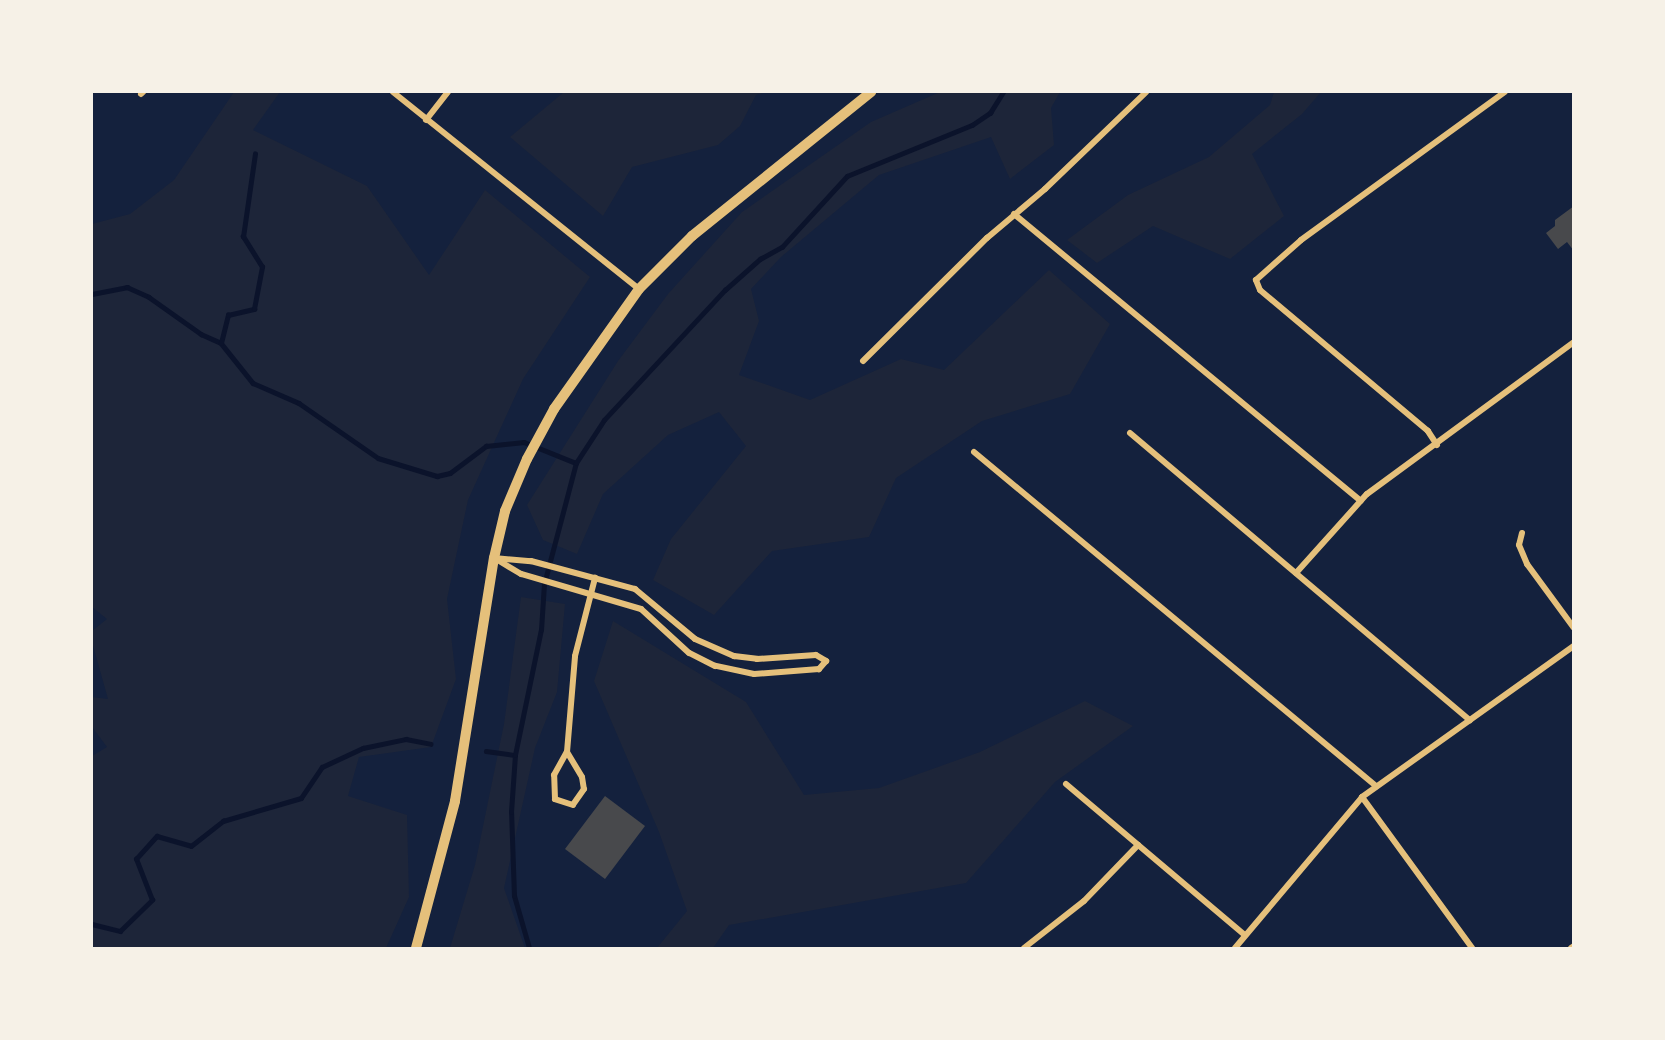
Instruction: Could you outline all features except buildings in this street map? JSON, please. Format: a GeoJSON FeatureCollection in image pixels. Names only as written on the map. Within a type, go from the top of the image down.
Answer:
{"type":"FeatureCollection","features":[{"type":"Feature","properties":{"kind":"main road"},"geometry":{"type":"LineString","coordinates":[[416,948],[455,801],[494,558],[505,511],[539,437],[572,383],[639,289],[700,229],[871,92]]}},
{"type":"Feature","properties":{"kind":"street"},"geometry":{"type":"LineString","coordinates":[[393,92],[639,289]]}},
{"type":"Feature","properties":{"kind":"street"},"geometry":{"type":"LineString","coordinates":[[426,120],[448,92]]}},
{"type":"Feature","properties":{"kind":"street"},"geometry":{"type":"LineString","coordinates":[[863,361],[1014,214],[1146,92]]}},
{"type":"Feature","properties":{"kind":"street"},"geometry":{"type":"LineString","coordinates":[[1437,445],[1428,432],[1260,290],[1256,280],[1301,240],[1505,92]]}},
{"type":"Feature","properties":{"kind":"street"},"geometry":{"type":"LineString","coordinates":[[1014,214],[1361,501]]}},
{"type":"Feature","properties":{"kind":"street"},"geometry":{"type":"LineString","coordinates":[[1296,573],[1361,501],[1574,342]]}},
{"type":"Feature","properties":{"kind":"street"},"geometry":{"type":"LineString","coordinates":[[1130,433],[1470,720]]}},
{"type":"Feature","properties":{"kind":"street"},"geometry":{"type":"LineString","coordinates":[[974,452],[1376,786]]}},
{"type":"Feature","properties":{"kind":"street"},"geometry":{"type":"LineString","coordinates":[[1522,533],[1519,545],[1527,564],[1574,628]]}},
{"type":"Feature","properties":{"kind":"street"},"geometry":{"type":"LineString","coordinates":[[494,558],[531,561],[635,589],[695,639],[720,651],[756,660],[816,655],[826,661],[819,669],[754,674],[715,666],[689,653],[641,609],[521,574],[494,558]]}},
{"type":"Feature","properties":{"kind":"street"},"geometry":{"type":"LineString","coordinates":[[567,752],[582,777],[584,789],[573,805],[555,799],[554,775],[567,752],[575,656],[595,578]]}},
{"type":"Feature","properties":{"kind":"street"},"geometry":{"type":"LineString","coordinates":[[1235,948],[1362,797],[1574,645]]}},
{"type":"Feature","properties":{"kind":"street"},"geometry":{"type":"LineString","coordinates":[[1066,784],[1245,935]]}},
{"type":"Feature","properties":{"kind":"street"},"geometry":{"type":"LineString","coordinates":[[1362,797],[1472,948]]}},
{"type":"Feature","properties":{"kind":"street"},"geometry":{"type":"LineString","coordinates":[[1024,948],[1084,901],[1138,845]]}},
{"type":"Feature","properties":{"kind":"shaded area"},"geometry":{"type":"Polygon","coordinates":[[[234,92],[280,92],[253,130],[367,186],[429,275],[485,190],[590,277],[523,379],[468,500],[447,599],[456,679],[431,747],[359,757],[348,796],[407,815],[409,897],[386,948],[92,948],[92,756],[107,747],[92,727],[92,697],[108,699],[92,642],[92,631],[107,619],[92,607],[92,224],[130,214],[174,180],[234,92]]]}},
{"type":"Feature","properties":{"kind":"shaded area"},"geometry":{"type":"Polygon","coordinates":[[[564,92],[766,92],[756,95],[740,126],[718,145],[632,167],[603,216],[510,137],[564,92]]]}},
{"type":"Feature","properties":{"kind":"shaded area"},"geometry":{"type":"Polygon","coordinates":[[[940,92],[1060,92],[1051,108],[1054,145],[1010,179],[991,137],[879,175],[781,257],[751,289],[759,321],[739,375],[810,400],[901,359],[944,370],[1049,270],[1110,324],[1070,394],[982,421],[896,478],[869,537],[772,551],[714,615],[653,580],[671,539],[746,446],[719,412],[668,435],[603,494],[577,554],[543,540],[527,505],[618,361],[668,294],[742,212],[871,122],[940,92]]]}},
{"type":"Feature","properties":{"kind":"shaded area"},"geometry":{"type":"Polygon","coordinates":[[[1274,92],[1321,92],[1302,114],[1252,154],[1284,216],[1230,259],[1153,226],[1097,263],[1067,240],[1128,195],[1209,157],[1270,105],[1274,92]]]}},
{"type":"Feature","properties":{"kind":"shaded area"},"geometry":{"type":"Polygon","coordinates":[[[521,597],[565,604],[557,692],[535,748],[504,888],[525,948],[450,948],[475,865],[504,724],[521,597]]]}},
{"type":"Feature","properties":{"kind":"shaded area"},"geometry":{"type":"Polygon","coordinates":[[[613,621],[746,702],[804,795],[879,788],[980,752],[1085,701],[1133,726],[1055,782],[966,883],[729,925],[713,948],[657,948],[687,911],[659,832],[594,681],[613,621]]]}},
{"type":"Feature","properties":{"kind":"waterway"},"geometry":{"type":"LineString","coordinates":[[529,948],[514,896],[511,812],[515,755],[541,630],[544,584],[576,463],[604,420],[725,290],[760,259],[782,247],[847,176],[972,125],[990,113],[1003,92]]}},
{"type":"Feature","properties":{"kind":"waterway"},"geometry":{"type":"LineString","coordinates":[[221,343],[228,315],[254,309],[262,267],[243,237],[255,154]]}},
{"type":"Feature","properties":{"kind":"waterway"},"geometry":{"type":"LineString","coordinates":[[92,294],[127,287],[149,297],[201,334],[221,343],[253,383],[299,403],[378,458],[437,476],[450,473],[486,446],[524,442],[576,463]]}},
{"type":"Feature","properties":{"kind":"waterway"},"geometry":{"type":"LineString","coordinates":[[92,924],[120,931],[152,900],[136,859],[157,836],[191,846],[223,821],[301,798],[322,767],[363,748],[406,739],[431,744]]}},
{"type":"Feature","properties":{"kind":"waterway"},"geometry":{"type":"LineString","coordinates":[[486,751],[515,755]]}}]}
